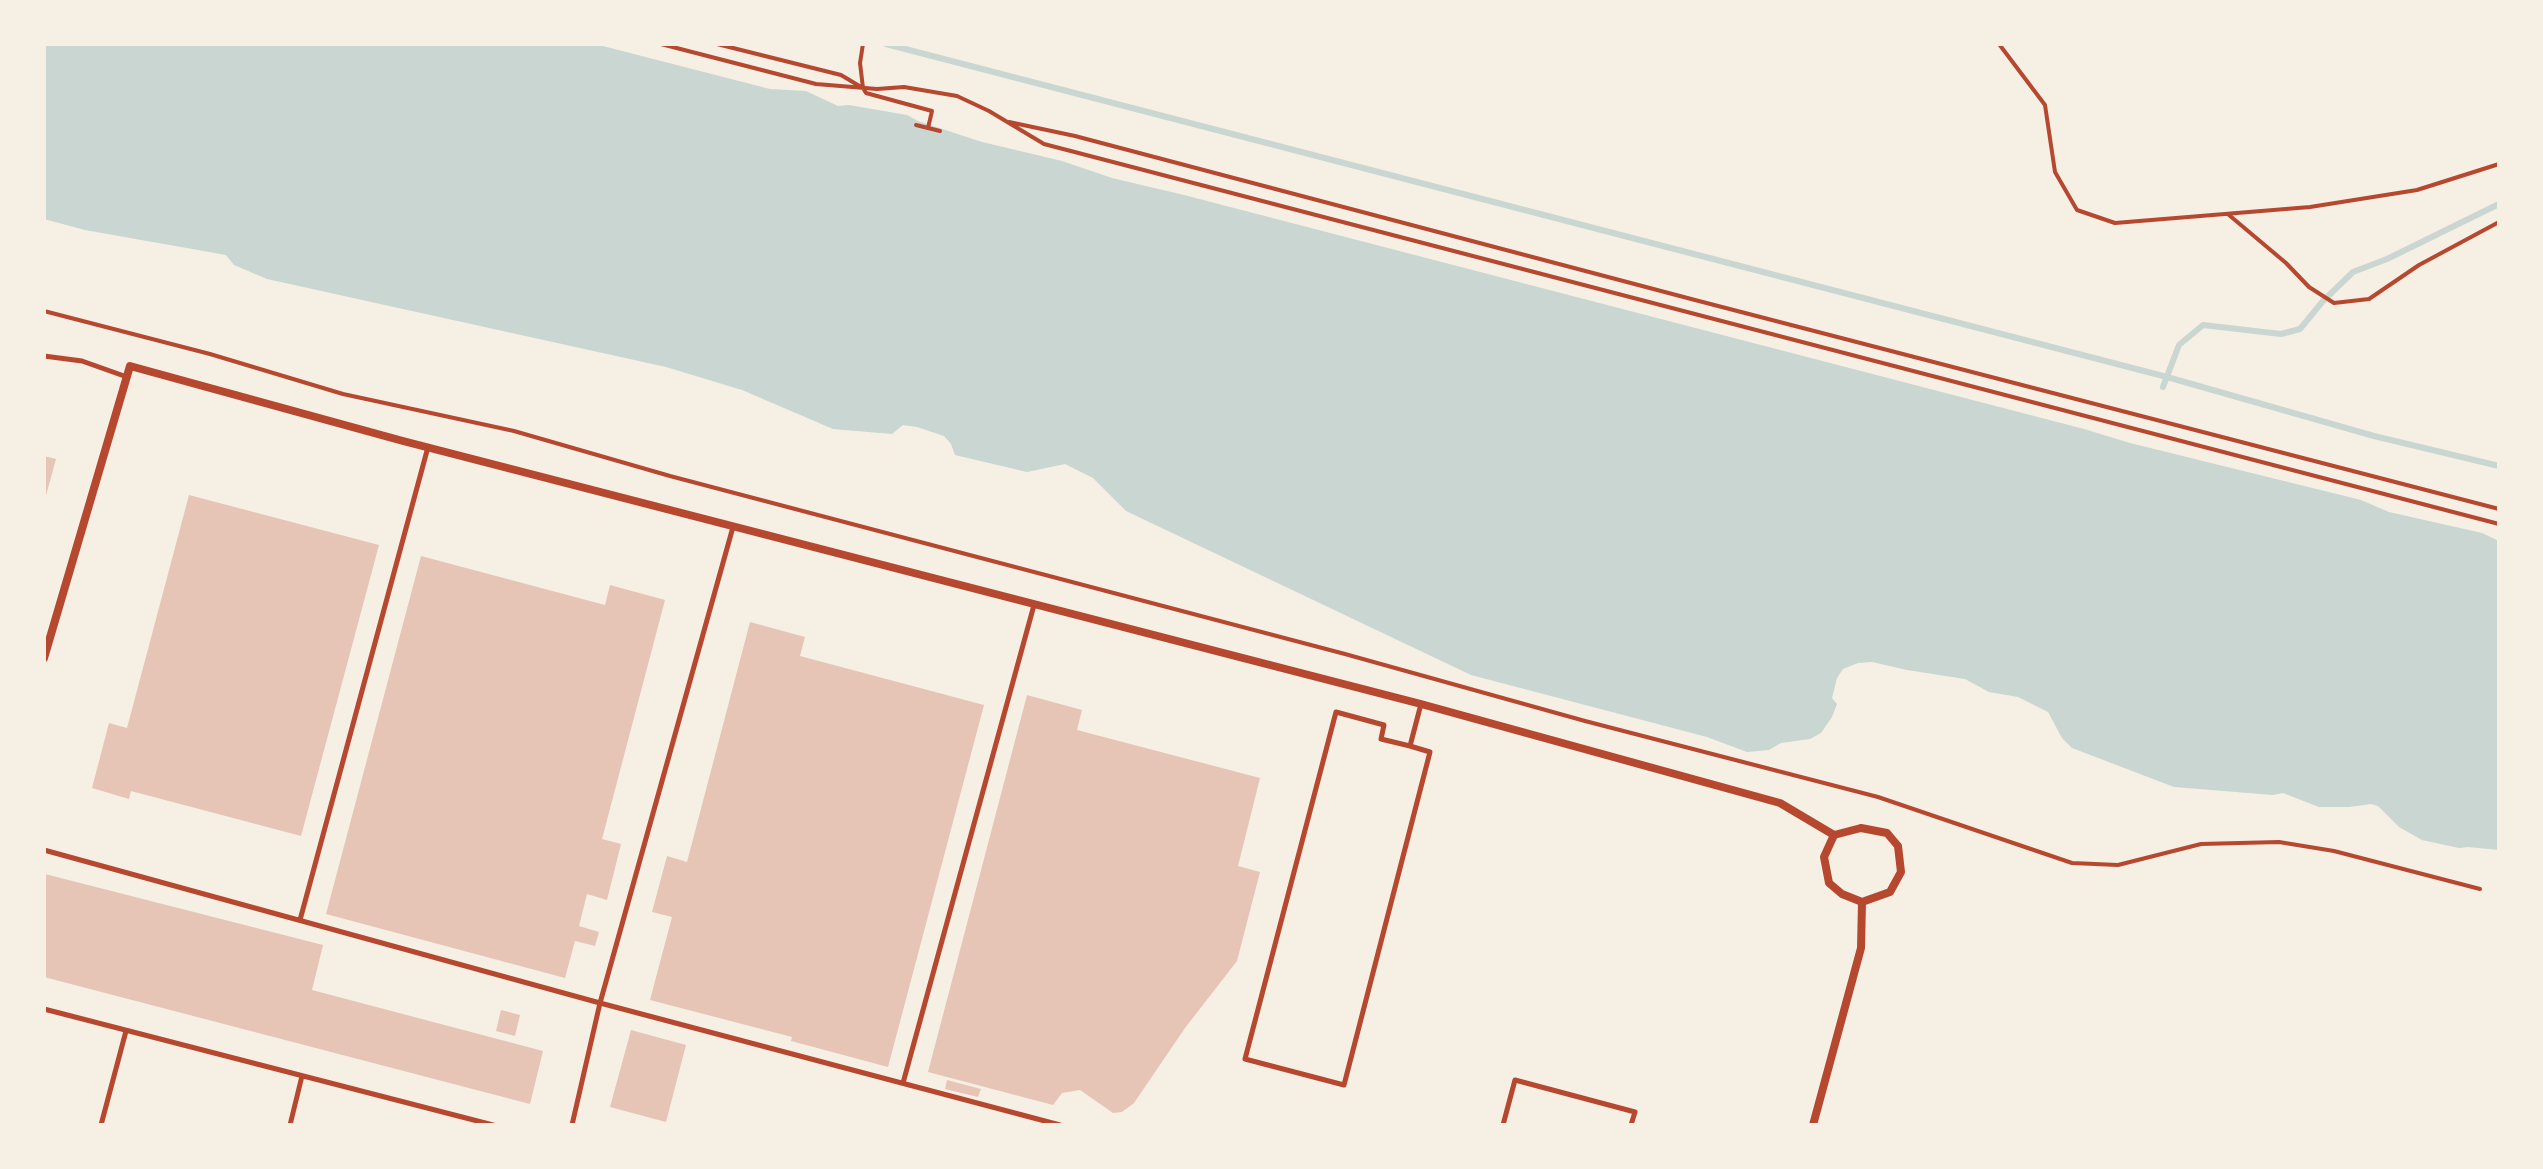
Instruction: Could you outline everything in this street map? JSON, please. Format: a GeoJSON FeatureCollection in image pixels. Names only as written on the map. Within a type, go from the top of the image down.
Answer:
{"type":"FeatureCollection","features":[{"type":"Feature","properties":{"kind":"street"},"geometry":{"type":"LineString","coordinates":[[44,658],[130,366],[733,527],[1421,704],[1780,803],[1834,835],[1861,828],[1887,833],[1898,846],[1901,872],[1890,892],[1862,902],[1842,894],[1829,883],[1824,857],[1834,835]]}},
{"type":"Feature","properties":{"kind":"street"},"geometry":{"type":"LineString","coordinates":[[1813,1125],[1861,948],[1862,902]]}},
{"type":"Feature","properties":{"kind":"lane"},"geometry":{"type":"LineString","coordinates":[[44,356],[82,361],[127,377]]}},
{"type":"Feature","properties":{"kind":"lane"},"geometry":{"type":"LineString","coordinates":[[300,920],[428,447]]}},
{"type":"Feature","properties":{"kind":"lane"},"geometry":{"type":"LineString","coordinates":[[572,1125],[600,1003],[733,527]]}},
{"type":"Feature","properties":{"kind":"lane"},"geometry":{"type":"LineString","coordinates":[[903,1083],[1034,605]]}},
{"type":"Feature","properties":{"kind":"lane"},"geometry":{"type":"LineString","coordinates":[[1410,746],[1421,704]]}},
{"type":"Feature","properties":{"kind":"lane"},"geometry":{"type":"LineString","coordinates":[[1336,712],[1384,725],[1381,739],[1410,746],[1430,752],[1344,1085],[1245,1059],[1336,712]]}},
{"type":"Feature","properties":{"kind":"lane"},"geometry":{"type":"LineString","coordinates":[[44,850],[600,1003],[1060,1125]]}},
{"type":"Feature","properties":{"kind":"lane"},"geometry":{"type":"LineString","coordinates":[[44,1009],[493,1125]]}},
{"type":"Feature","properties":{"kind":"lane"},"geometry":{"type":"LineString","coordinates":[[101,1125],[126,1031]]}},
{"type":"Feature","properties":{"kind":"lane"},"geometry":{"type":"LineString","coordinates":[[290,1125],[302,1076]]}},
{"type":"Feature","properties":{"kind":"lane"},"geometry":{"type":"LineString","coordinates":[[1503,1125],[1515,1080],[1635,1112],[1631,1125]]}},
{"type":"Feature","properties":{"kind":"path"},"geometry":{"type":"LineString","coordinates":[[661,44],[816,84],[938,91],[975,103],[1044,144],[2499,524]]}},
{"type":"Feature","properties":{"kind":"path"},"geometry":{"type":"LineString","coordinates":[[717,44],[841,75],[863,88]]}},
{"type":"Feature","properties":{"kind":"path"},"geometry":{"type":"LineString","coordinates":[[863,44],[860,63],[866,93],[932,111],[928,128]]}},
{"type":"Feature","properties":{"kind":"path"},"geometry":{"type":"LineString","coordinates":[[1999,44],[2045,105],[2055,172],[2077,210],[2115,223],[2310,207],[2417,190],[2499,164]]}},
{"type":"Feature","properties":{"kind":"path"},"geometry":{"type":"LineString","coordinates":[[1007,122],[1075,136],[2499,509]]}},
{"type":"Feature","properties":{"kind":"path"},"geometry":{"type":"LineString","coordinates":[[916,125],[940,131]]}},
{"type":"Feature","properties":{"kind":"path"},"geometry":{"type":"LineString","coordinates":[[2227,214],[2286,263],[2309,287],[2334,303],[2369,299],[2419,265],[2499,222]]}},
{"type":"Feature","properties":{"kind":"path"},"geometry":{"type":"LineString","coordinates":[[44,311],[210,354],[343,394],[514,431],[684,480],[1878,797],[2072,863],[2118,865],[2201,844],[2279,842],[2334,851],[2480,889]]}},
{"type":"Feature","properties":{"kind":"shaded area"},"geometry":{"type":"Polygon","coordinates":[[[44,44],[595,44],[770,89],[806,91],[838,106],[849,105],[907,115],[982,142],[1062,161],[1112,178],[2130,443],[2361,500],[2389,512],[2482,533],[2499,541],[2499,850],[2459,848],[2422,840],[2399,827],[2378,806],[2371,804],[2319,807],[2283,793],[2273,795],[2174,787],[2072,748],[2062,738],[2048,712],[2018,697],[1989,692],[1965,679],[1872,662],[1843,669],[1837,678],[1832,698],[1837,704],[1821,733],[1810,739],[1781,743],[1769,750],[1747,752],[1707,737],[1471,675],[1126,511],[1093,478],[1065,464],[1027,472],[955,455],[944,436],[917,427],[903,425],[892,434],[833,429],[742,390],[666,367],[267,279],[234,265],[226,255],[85,230],[44,219],[44,44]]]}},
{"type":"Feature","properties":{"kind":"building"},"geometry":{"type":"Polygon","coordinates":[[[44,456],[56,459],[45,499],[44,499],[44,456]]]}},
{"type":"Feature","properties":{"kind":"building"},"geometry":{"type":"Polygon","coordinates":[[[189,495],[379,545],[301,836],[131,791],[129,799],[92,788],[109,723],[127,728],[189,495]]]}},
{"type":"Feature","properties":{"kind":"building"},"geometry":{"type":"Polygon","coordinates":[[[421,556],[605,605],[610,585],[665,600],[602,839],[621,844],[607,900],[587,894],[579,926],[599,932],[595,946],[575,941],[565,978],[326,914],[421,556]]]}},
{"type":"Feature","properties":{"kind":"building"},"geometry":{"type":"Polygon","coordinates":[[[750,622],[805,637],[800,656],[984,705],[888,1067],[791,1041],[792,1037],[650,1000],[672,917],[652,912],[667,856],[687,862],[750,622]]]}},
{"type":"Feature","properties":{"kind":"building"},"geometry":{"type":"Polygon","coordinates":[[[1027,695],[1082,710],[1077,730],[1260,778],[1238,866],[1260,872],[1237,961],[1185,1028],[1134,1103],[1122,1112],[1113,1113],[1080,1090],[1062,1093],[1053,1105],[928,1072],[1027,695]]]}},
{"type":"Feature","properties":{"kind":"building"},"geometry":{"type":"Polygon","coordinates":[[[45,874],[323,945],[312,990],[543,1051],[530,1104],[44,977],[45,874]]]}},
{"type":"Feature","properties":{"kind":"building"},"geometry":{"type":"Polygon","coordinates":[[[501,1010],[520,1015],[515,1036],[496,1031],[501,1010]]]}},
{"type":"Feature","properties":{"kind":"building"},"geometry":{"type":"Polygon","coordinates":[[[631,1030],[686,1045],[666,1122],[610,1107],[631,1030]]]}},
{"type":"Feature","properties":{"kind":"building"},"geometry":{"type":"Polygon","coordinates":[[[947,1080],[981,1089],[978,1097],[945,1089],[947,1080]]]}},
{"type":"Feature","properties":{"kind":"waterway"},"geometry":{"type":"LineString","coordinates":[[886,44],[2167,377],[2374,436],[2499,466]]}},
{"type":"Feature","properties":{"kind":"waterway"},"geometry":{"type":"LineString","coordinates":[[2163,387],[2179,345],[2203,325],[2281,334],[2300,329],[2353,272],[2387,259],[2499,204]]}}]}
